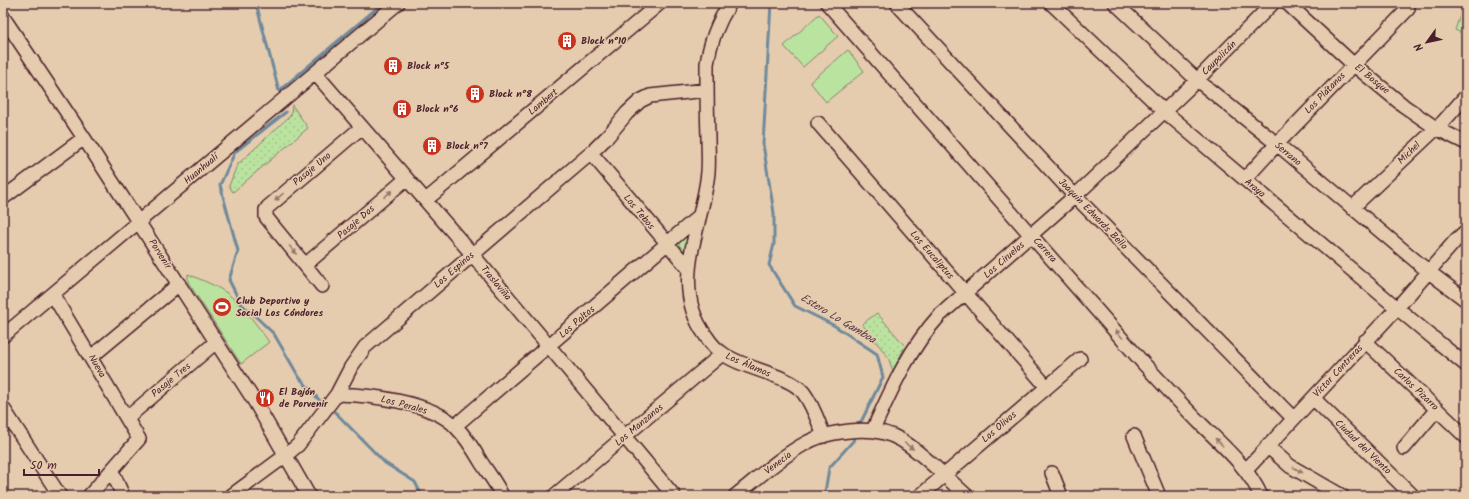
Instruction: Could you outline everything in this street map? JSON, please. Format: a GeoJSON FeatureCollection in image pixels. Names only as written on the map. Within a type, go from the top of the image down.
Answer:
{"type":"FeatureCollection","features":[{"type":"Feature","properties":{"kind":"street","name":"Huanhualí"},"geometry":{"type":"LineString","coordinates":[[3,336],[398,3]]}},
{"type":"Feature","properties":{"kind":"street","name":"Lambert"},"geometry":{"type":"LineString","coordinates":[[426,200],[660,3]]}},
{"type":"Feature","properties":{"kind":"street","name":"Los Álamos"},"geometry":{"type":"LineString","coordinates":[[730,3],[719,21],[709,52],[707,64],[708,171],[706,191],[698,217],[689,269],[688,284],[694,316],[712,345],[722,354],[743,364],[788,381],[802,391],[809,402],[824,436]]}},
{"type":"Feature","properties":{"kind":"street","name":"Carrera"},"geometry":{"type":"LineString","coordinates":[[827,3],[1144,364],[1246,470],[1257,486],[1261,496]]}},
{"type":"Feature","properties":{"kind":"street","name":"Araya"},"geometry":{"type":"LineString","coordinates":[[1051,3],[1164,112],[1396,308],[1466,365]]}},
{"type":"Feature","properties":{"kind":"street","name":"Serrano"},"geometry":{"type":"LineString","coordinates":[[1115,3],[1197,80],[1277,144],[1429,272],[1466,300]]}},
{"type":"Feature","properties":{"kind":"street","name":"Caupolicán"},"geometry":{"type":"LineString","coordinates":[[1164,112],[1273,3]]}},
{"type":"Feature","properties":{"kind":"street","name":"El Bosque"},"geometry":{"type":"LineString","coordinates":[[1287,3],[1353,64],[1404,106],[1436,128],[1466,143]]}},
{"type":"Feature","properties":{"kind":"street","name":"Joaquín Edwards Bello"},"geometry":{"type":"LineString","coordinates":[[898,5],[1075,196],[1293,418]]}},
{"type":"Feature","properties":{"kind":"street","name":"Los Plátanos"},"geometry":{"type":"LineString","coordinates":[[1245,179],[1353,64],[1408,9]]}},
{"type":"Feature","properties":{"kind":"street","name":"Porvenir"},"geometry":{"type":"LineString","coordinates":[[5,26],[84,138],[138,221],[258,408],[309,496]]}},
{"type":"Feature","properties":{"kind":"street","name":"Traslaviña"},"geometry":{"type":"LineString","coordinates":[[316,73],[472,254],[674,496]]}},
{"type":"Feature","properties":{"kind":"street","name":"Los Espinos"},"geometry":{"type":"LineString","coordinates":[[231,496],[298,445],[337,394],[351,367],[365,347],[591,153],[608,136],[627,113],[640,101],[650,96],[707,90]]}},
{"type":"Feature","properties":{"kind":"street","name":"Michel"},"geometry":{"type":"LineString","coordinates":[[1352,208],[1436,128],[1466,96]]}},
{"type":"Feature","properties":{"kind":"street","name":"Los Ciruelos"},"geometry":{"type":"LineString","coordinates":[[870,430],[902,368],[926,330],[965,292],[1075,196],[1164,112]]}},
{"type":"Feature","properties":{"kind":"street","name":"Los Eucaliptus"},"geometry":{"type":"LineString","coordinates":[[818,123],[1046,386]]}},
{"type":"Feature","properties":{"kind":"street","name":"Pasaje Uno"},"geometry":{"type":"LineString","coordinates":[[305,265],[270,222],[265,213],[268,207],[362,127]]}},
{"type":"Feature","properties":{"kind":"street"},"geometry":{"type":"LineString","coordinates":[[3,198],[84,138]]}},
{"type":"Feature","properties":{"kind":"street","name":"Los Tebos"},"geometry":{"type":"LineString","coordinates":[[591,153],[689,269]]}},
{"type":"Feature","properties":{"kind":"street","name":"Pasaje Dos"},"geometry":{"type":"LineString","coordinates":[[305,265],[406,179]]}},
{"type":"Feature","properties":{"kind":"street","name":"Los Paltos"},"geometry":{"type":"LineString","coordinates":[[456,426],[698,217]]}},
{"type":"Feature","properties":{"kind":"street","name":"Víctor Contreras"},"geometry":{"type":"LineString","coordinates":[[1246,470],[1429,272],[1456,240],[1466,231]]}},
{"type":"Feature","properties":{"kind":"street"},"geometry":{"type":"LineString","coordinates":[[305,265],[322,286]]}},
{"type":"Feature","properties":{"kind":"street"},"geometry":{"type":"LineString","coordinates":[[91,357],[178,284]]}},
{"type":"Feature","properties":{"kind":"street","name":"Nueva"},"geometry":{"type":"LineString","coordinates":[[53,295],[139,439],[112,471]]}},
{"type":"Feature","properties":{"kind":"street","name":"Carlos Pizarro"},"geometry":{"type":"LineString","coordinates":[[1365,341],[1466,437]]}},
{"type":"Feature","properties":{"kind":"street","name":"Pasaje Tres"},"geometry":{"type":"LineString","coordinates":[[126,418],[216,342]]}},
{"type":"Feature","properties":{"kind":"street","name":"Los Manzanos"},"geometry":{"type":"LineString","coordinates":[[554,496],[722,354]]}},
{"type":"Feature","properties":{"kind":"street","name":"Los Olivos"},"geometry":{"type":"LineString","coordinates":[[920,496],[1080,358]]}},
{"type":"Feature","properties":{"kind":"street","name":"Los Perales"},"geometry":{"type":"LineString","coordinates":[[337,394],[355,394],[390,399],[412,405],[442,417],[456,426],[473,448],[502,496]]}},
{"type":"Feature","properties":{"kind":"street","name":"Ciudad del Viento"},"geometry":{"type":"LineString","coordinates":[[1313,398],[1413,496]]}},
{"type":"Feature","properties":{"kind":"street"},"geometry":{"type":"LineString","coordinates":[[3,408],[60,496]]}},
{"type":"Feature","properties":{"kind":"street"},"geometry":{"type":"LineString","coordinates":[[1404,448],[1437,409]]}},
{"type":"Feature","properties":{"kind":"street"},"geometry":{"type":"LineString","coordinates":[[824,436],[851,430],[870,430],[890,435],[909,445],[967,496]]}},
{"type":"Feature","properties":{"kind":"street","name":"Venecia"},"geometry":{"type":"LineString","coordinates":[[736,496],[783,458],[807,442],[824,436]]}},
{"type":"Feature","properties":{"kind":"street"},"geometry":{"type":"LineString","coordinates":[[1134,436],[1159,496]]}},
{"type":"Feature","properties":{"kind":"street"},"geometry":{"type":"LineString","coordinates":[[1267,446],[1290,466],[1342,496]]}},
{"type":"Feature","properties":{"kind":"street"},"geometry":{"type":"LineString","coordinates":[[89,496],[112,471],[122,496]]}},
{"type":"Feature","properties":{"kind":"street"},"geometry":{"type":"LineString","coordinates":[[1052,474],[1061,496]]}},
{"type":"Feature","properties":{"kind":"green space"},"geometry":{"type":"Polygon","coordinates":[[[1464,4],[1466,5],[1466,35],[1455,30],[1464,4]]]}},
{"type":"Feature","properties":{"kind":"green space"},"geometry":{"type":"Polygon","coordinates":[[[819,14],[838,36],[803,67],[784,46],[819,14]]]}},
{"type":"Feature","properties":{"kind":"green space"},"geometry":{"type":"Polygon","coordinates":[[[848,50],[864,71],[826,102],[810,82],[848,50]]]}},
{"type":"Feature","properties":{"kind":"green space"},"geometry":{"type":"Polygon","coordinates":[[[292,105],[308,128],[233,192],[229,186],[237,165],[291,115],[292,105]]]}},
{"type":"Feature","properties":{"kind":"green space"},"geometry":{"type":"Polygon","coordinates":[[[687,235],[689,237],[685,255],[675,248],[677,243],[687,235]]]}},
{"type":"Feature","properties":{"kind":"green space","name":"Club Deportivo y Social Los Cóndores"},"geometry":{"type":"Polygon","coordinates":[[[188,274],[213,285],[234,299],[245,310],[269,342],[241,364],[188,282],[188,274]]]}},
{"type":"Feature","properties":{"kind":"green space"},"geometry":{"type":"Polygon","coordinates":[[[877,313],[905,346],[893,371],[888,357],[862,324],[877,313]]]}},
{"type":"Feature","properties":{"kind":"waterway"},"geometry":{"type":"LineString","coordinates":[[256,3],[279,91],[383,3]]}},
{"type":"Feature","properties":{"kind":"waterway","name":"Estero Lo Gamboa"},"geometry":{"type":"LineString","coordinates":[[771,3],[763,144],[774,213],[774,244],[769,265],[795,306],[835,326],[877,354],[883,377],[859,426]]}},
{"type":"Feature","properties":{"kind":"waterway"},"geometry":{"type":"LineString","coordinates":[[286,112],[235,152],[220,185],[238,251],[229,280],[241,304],[274,334],[299,377],[320,401]]}},
{"type":"Feature","properties":{"kind":"waterway"},"geometry":{"type":"LineString","coordinates":[[335,412],[385,463],[415,482],[422,496]]}},
{"type":"Feature","properties":{"kind":"waterway","name":"Estero Lo Gamboa"},"geometry":{"type":"LineString","coordinates":[[823,496],[829,468],[853,441],[856,435]]}},
{"type":"Feature","properties":{"kind":"place","name":"Block n°10"},"geometry":{"type":"Point","coordinates":[567,41]}},
{"type":"Feature","properties":{"kind":"place","name":"Block n°5"},"geometry":{"type":"Point","coordinates":[393,66]}},
{"type":"Feature","properties":{"kind":"place","name":"Block n°8"},"geometry":{"type":"Point","coordinates":[475,94]}},
{"type":"Feature","properties":{"kind":"place","name":"Block n°6"},"geometry":{"type":"Point","coordinates":[402,109]}},
{"type":"Feature","properties":{"kind":"place","name":"Block n°7"},"geometry":{"type":"Point","coordinates":[432,146]}},
{"type":"Feature","properties":{"kind":"place","name":"Club Deportivo y Social Los Cóndores"},"geometry":{"type":"Point","coordinates":[222,307]}},
{"type":"Feature","properties":{"kind":"place","name":"El Bajón de Porvenir"},"geometry":{"type":"Point","coordinates":[265,398]}}]}
